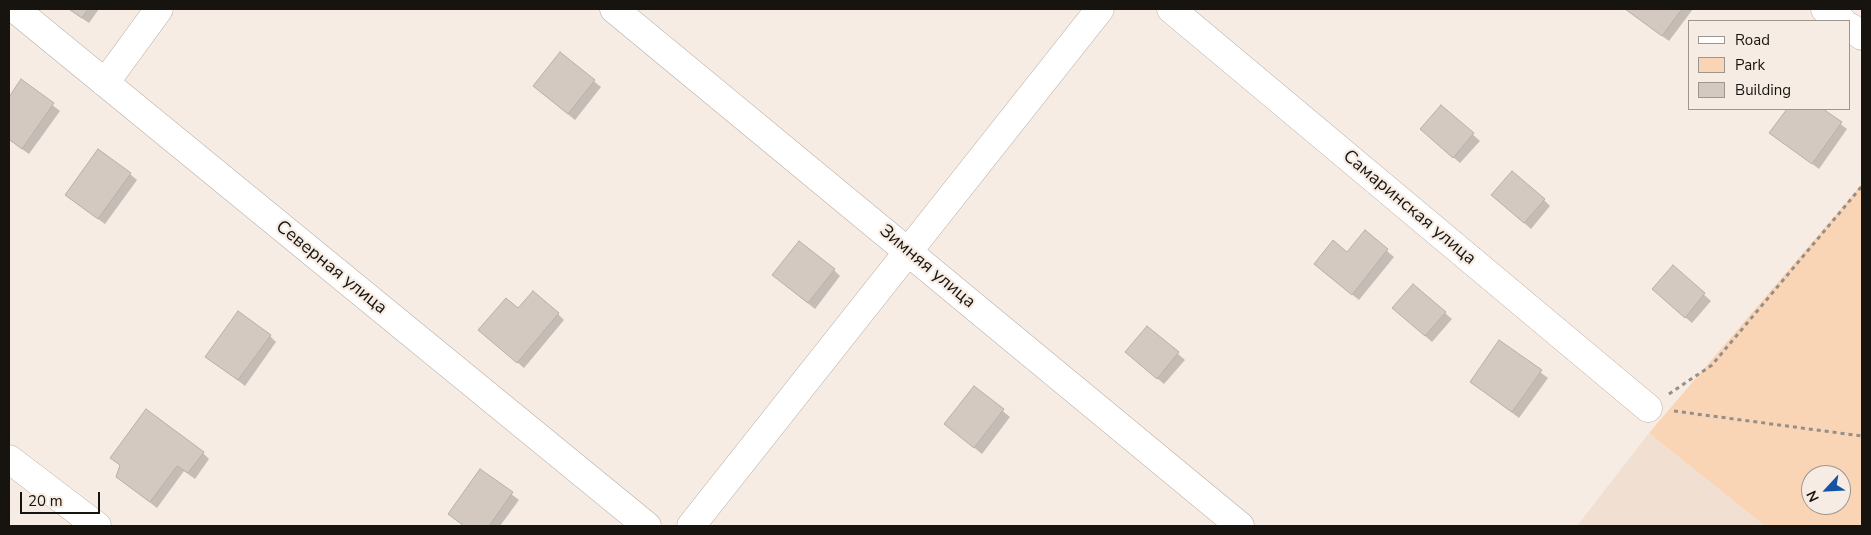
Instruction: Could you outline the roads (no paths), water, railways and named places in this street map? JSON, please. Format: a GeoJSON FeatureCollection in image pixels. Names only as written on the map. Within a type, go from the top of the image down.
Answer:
{"type":"FeatureCollection","features":[{"type":"Feature","properties":{"kind":"street","name":"Северная улица"},"geometry":{"type":"LineString","coordinates":[[15,9],[647,526]]}},
{"type":"Feature","properties":{"kind":"street"},"geometry":{"type":"LineString","coordinates":[[105,82],[159,9]]}},
{"type":"Feature","properties":{"kind":"street","name":"Зимняя улица"},"geometry":{"type":"LineString","coordinates":[[614,9],[1240,526]]}},
{"type":"Feature","properties":{"kind":"street"},"geometry":{"type":"LineString","coordinates":[[691,526],[1100,9]]}},
{"type":"Feature","properties":{"kind":"street","name":"Самаринская улица"},"geometry":{"type":"LineString","coordinates":[[1171,9],[1648,408]]}},
{"type":"Feature","properties":{"kind":"street"},"geometry":{"type":"LineString","coordinates":[[1825,9],[1841,20]]}},
{"type":"Feature","properties":{"kind":"street"},"geometry":{"type":"LineString","coordinates":[[1851,28],[1862,36]]}},
{"type":"Feature","properties":{"kind":"street"},"geometry":{"type":"LineString","coordinates":[[9,459],[97,526]]}}]}
